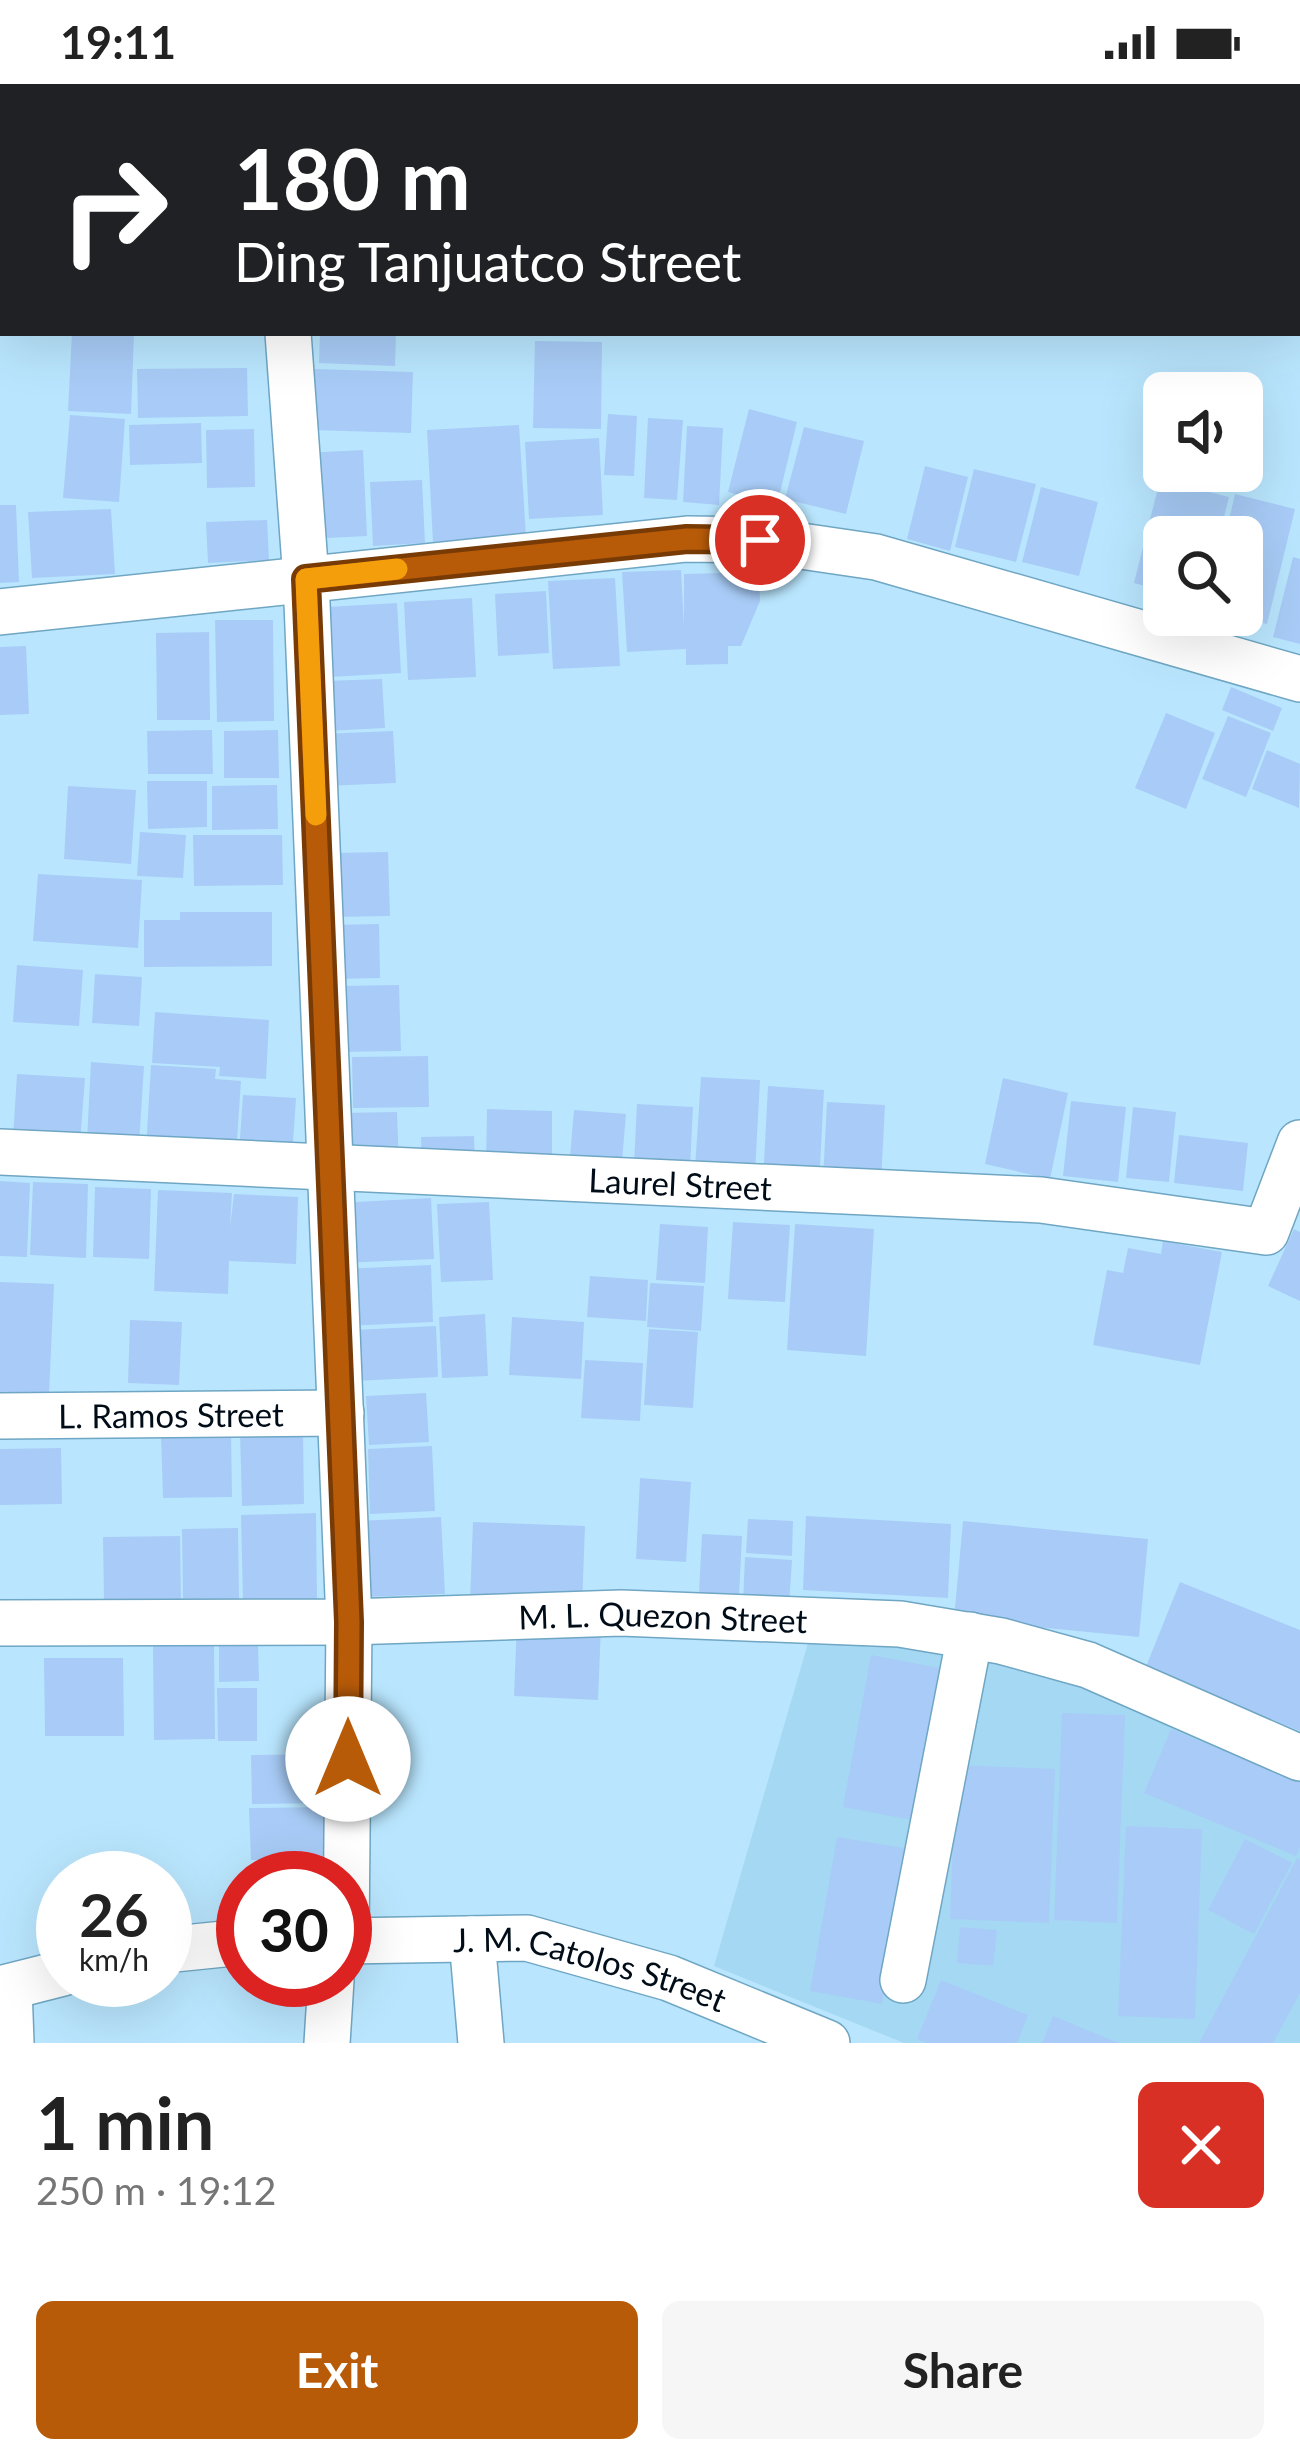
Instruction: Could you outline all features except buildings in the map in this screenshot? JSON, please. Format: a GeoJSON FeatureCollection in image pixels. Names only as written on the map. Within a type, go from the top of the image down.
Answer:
{"type":"FeatureCollection","features":[{"type":"Feature","properties":{"kind":"street"},"geometry":{"type":"LineString","coordinates":[[288,336],[306,579],[349,1622],[347,1851]]}},
{"type":"Feature","properties":{"kind":"street"},"geometry":{"type":"LineString","coordinates":[[0,612],[687,539],[760,540],[877,556],[1300,679]]}},
{"type":"Feature","properties":{"kind":"street","name":"Laurel Street"},"geometry":{"type":"LineString","coordinates":[[0,1152],[1041,1200],[1266,1232],[1300,1143]]}},
{"type":"Feature","properties":{"kind":"street","name":"L. Ramos Street"},"geometry":{"type":"LineString","coordinates":[[0,1416],[340,1413]]}},
{"type":"Feature","properties":{"kind":"street","name":"M. L. Quezon Street"},"geometry":{"type":"LineString","coordinates":[[0,1624],[349,1622],[621,1613],[899,1624],[970,1635],[1088,1665],[1300,1758]]}},
{"type":"Feature","properties":{"kind":"street"},"geometry":{"type":"LineString","coordinates":[[903,1980],[970,1635]]}},
{"type":"Feature","properties":{"kind":"street","name":"J. M. Catolos Street"},"geometry":{"type":"LineString","coordinates":[[372,1941],[527,1938],[669,1978],[827,2043]]}},
{"type":"Feature","properties":{"kind":"street"},"geometry":{"type":"LineString","coordinates":[[472,1939],[482,2043]]}},
{"type":"Feature","properties":{"kind":"street"},"geometry":{"type":"LineString","coordinates":[[11,2043],[4,1988],[36,1980]]}},
{"type":"Feature","properties":{"kind":"street"},"geometry":{"type":"LineString","coordinates":[[327,2043],[330,2007]]}},
{"type":"Feature","properties":{"kind":"shaded area"},"geometry":{"type":"Polygon","coordinates":[[[813,1626],[950,1643],[1130,1693],[1300,1767],[1300,2043],[904,2043],[714,1966],[813,1626]]]}},
{"type":"Feature","properties":{"kind":"slow traffic"},"geometry":{"type":"LineString","coordinates":[[316,815],[306,579],[397,569]]}},
{"type":"Feature","properties":{"kind":"route"},"geometry":{"type":"LineString","coordinates":[[348,1759],[349,1622],[306,579],[687,539],[760,540]]}}]}
